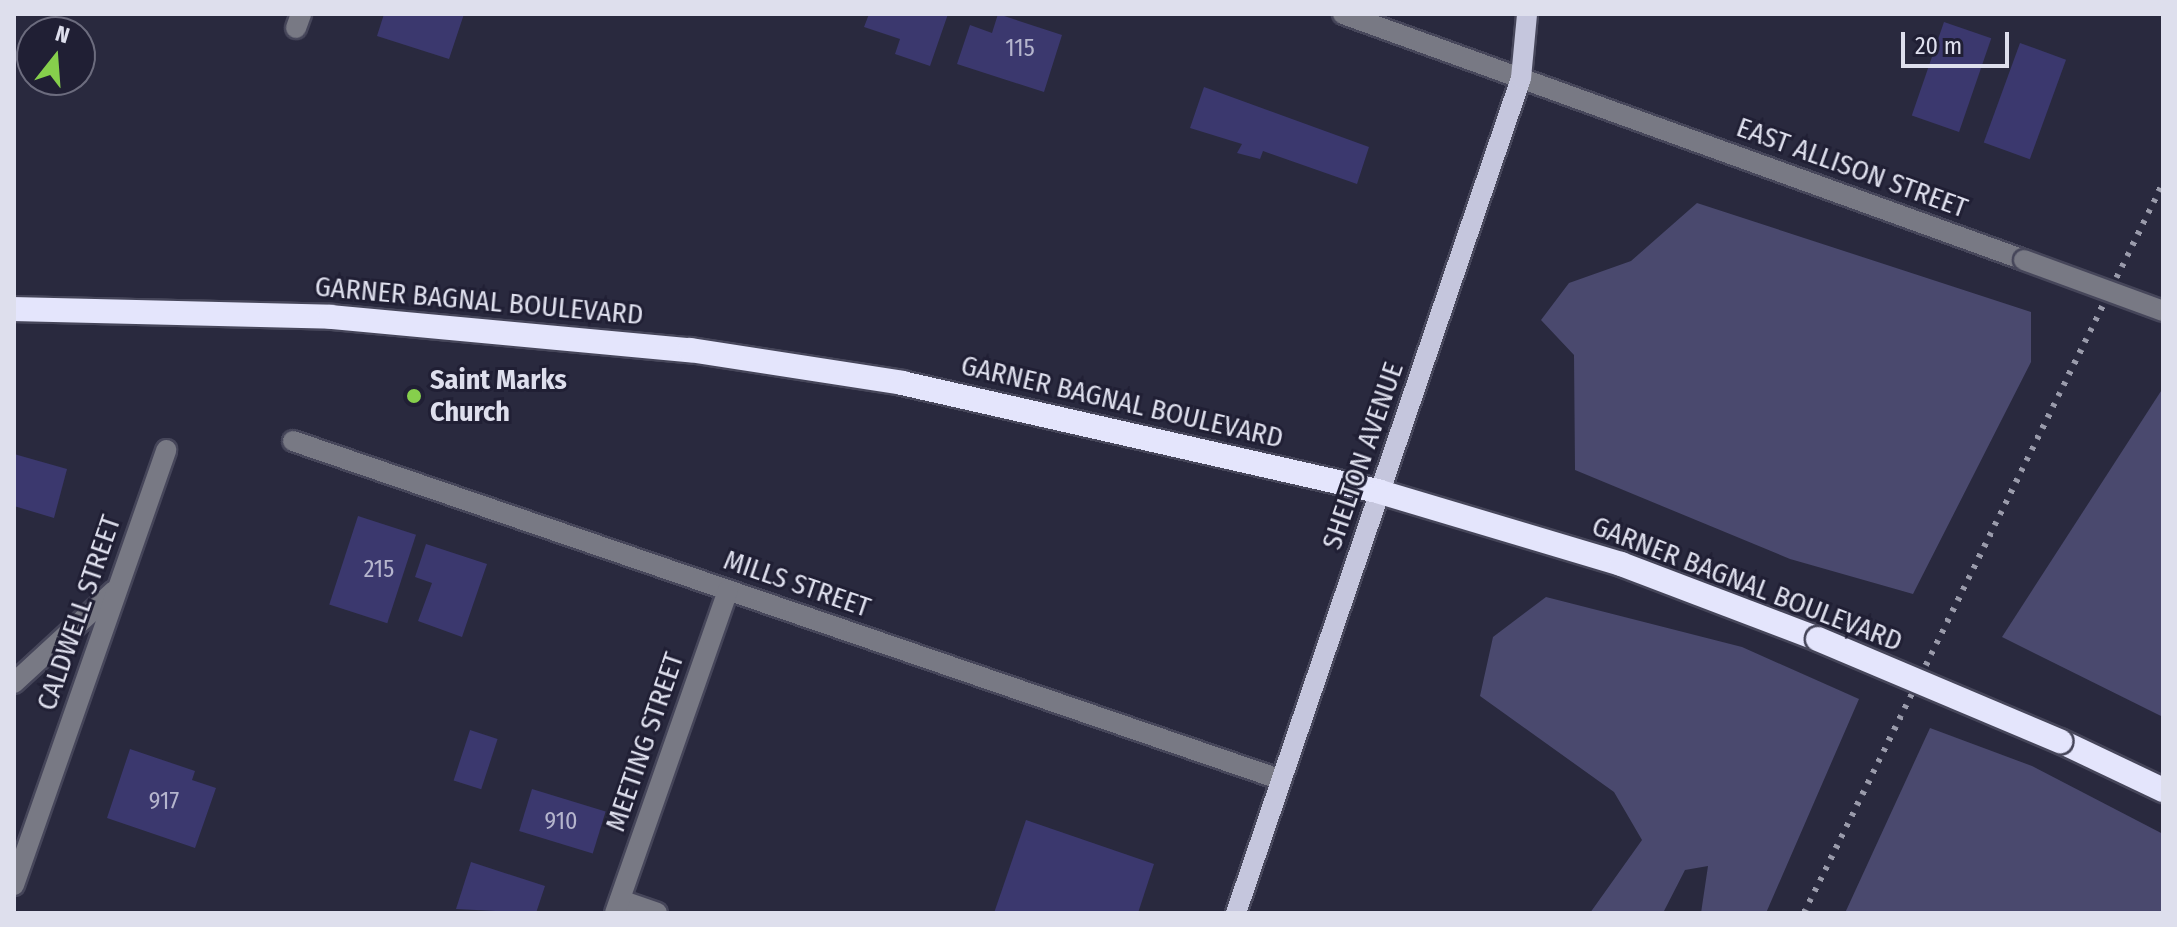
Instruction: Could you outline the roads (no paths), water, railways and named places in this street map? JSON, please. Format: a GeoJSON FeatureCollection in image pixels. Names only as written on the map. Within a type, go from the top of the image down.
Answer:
{"type":"FeatureCollection","features":[{"type":"Feature","properties":{"kind":"highway","name":"GARNER BAGNAL BOULEVARD"},"geometry":{"type":"LineString","coordinates":[[14,309],[331,317],[690,350],[902,383],[1380,492],[1621,564],[1818,639],[2060,741],[2163,790]]}},
{"type":"Feature","properties":{"kind":"main road","name":"SHELTON AVENUE"},"geometry":{"type":"LineString","coordinates":[[1236,913],[1521,78],[1527,14]]}},
{"type":"Feature","properties":{"kind":"street","name":"EAST ALLISON STREET"},"geometry":{"type":"LineString","coordinates":[[1343,14],[2163,311]]}},
{"type":"Feature","properties":{"kind":"street","name":"MILLS STREET"},"geometry":{"type":"LineString","coordinates":[[293,441],[1282,780]]}},
{"type":"Feature","properties":{"kind":"street","name":"CALDWELL STREET"},"geometry":{"type":"LineString","coordinates":[[14,885],[166,450]]}},
{"type":"Feature","properties":{"kind":"street"},"geometry":{"type":"LineString","coordinates":[[14,683],[118,587]]}},
{"type":"Feature","properties":{"kind":"street","name":"MEETING STREET"},"geometry":{"type":"LineString","coordinates":[[617,906],[728,590]]}},
{"type":"Feature","properties":{"kind":"street"},"geometry":{"type":"LineString","coordinates":[[617,906],[657,913]]}},
{"type":"Feature","properties":{"kind":"railway"},"geometry":{"type":"LineString","coordinates":[[1804,913],[2163,183]]}},
{"type":"Feature","properties":{"kind":"place","name":"Saint Marks Church"},"geometry":{"type":"Point","coordinates":[414,396]}}]}
